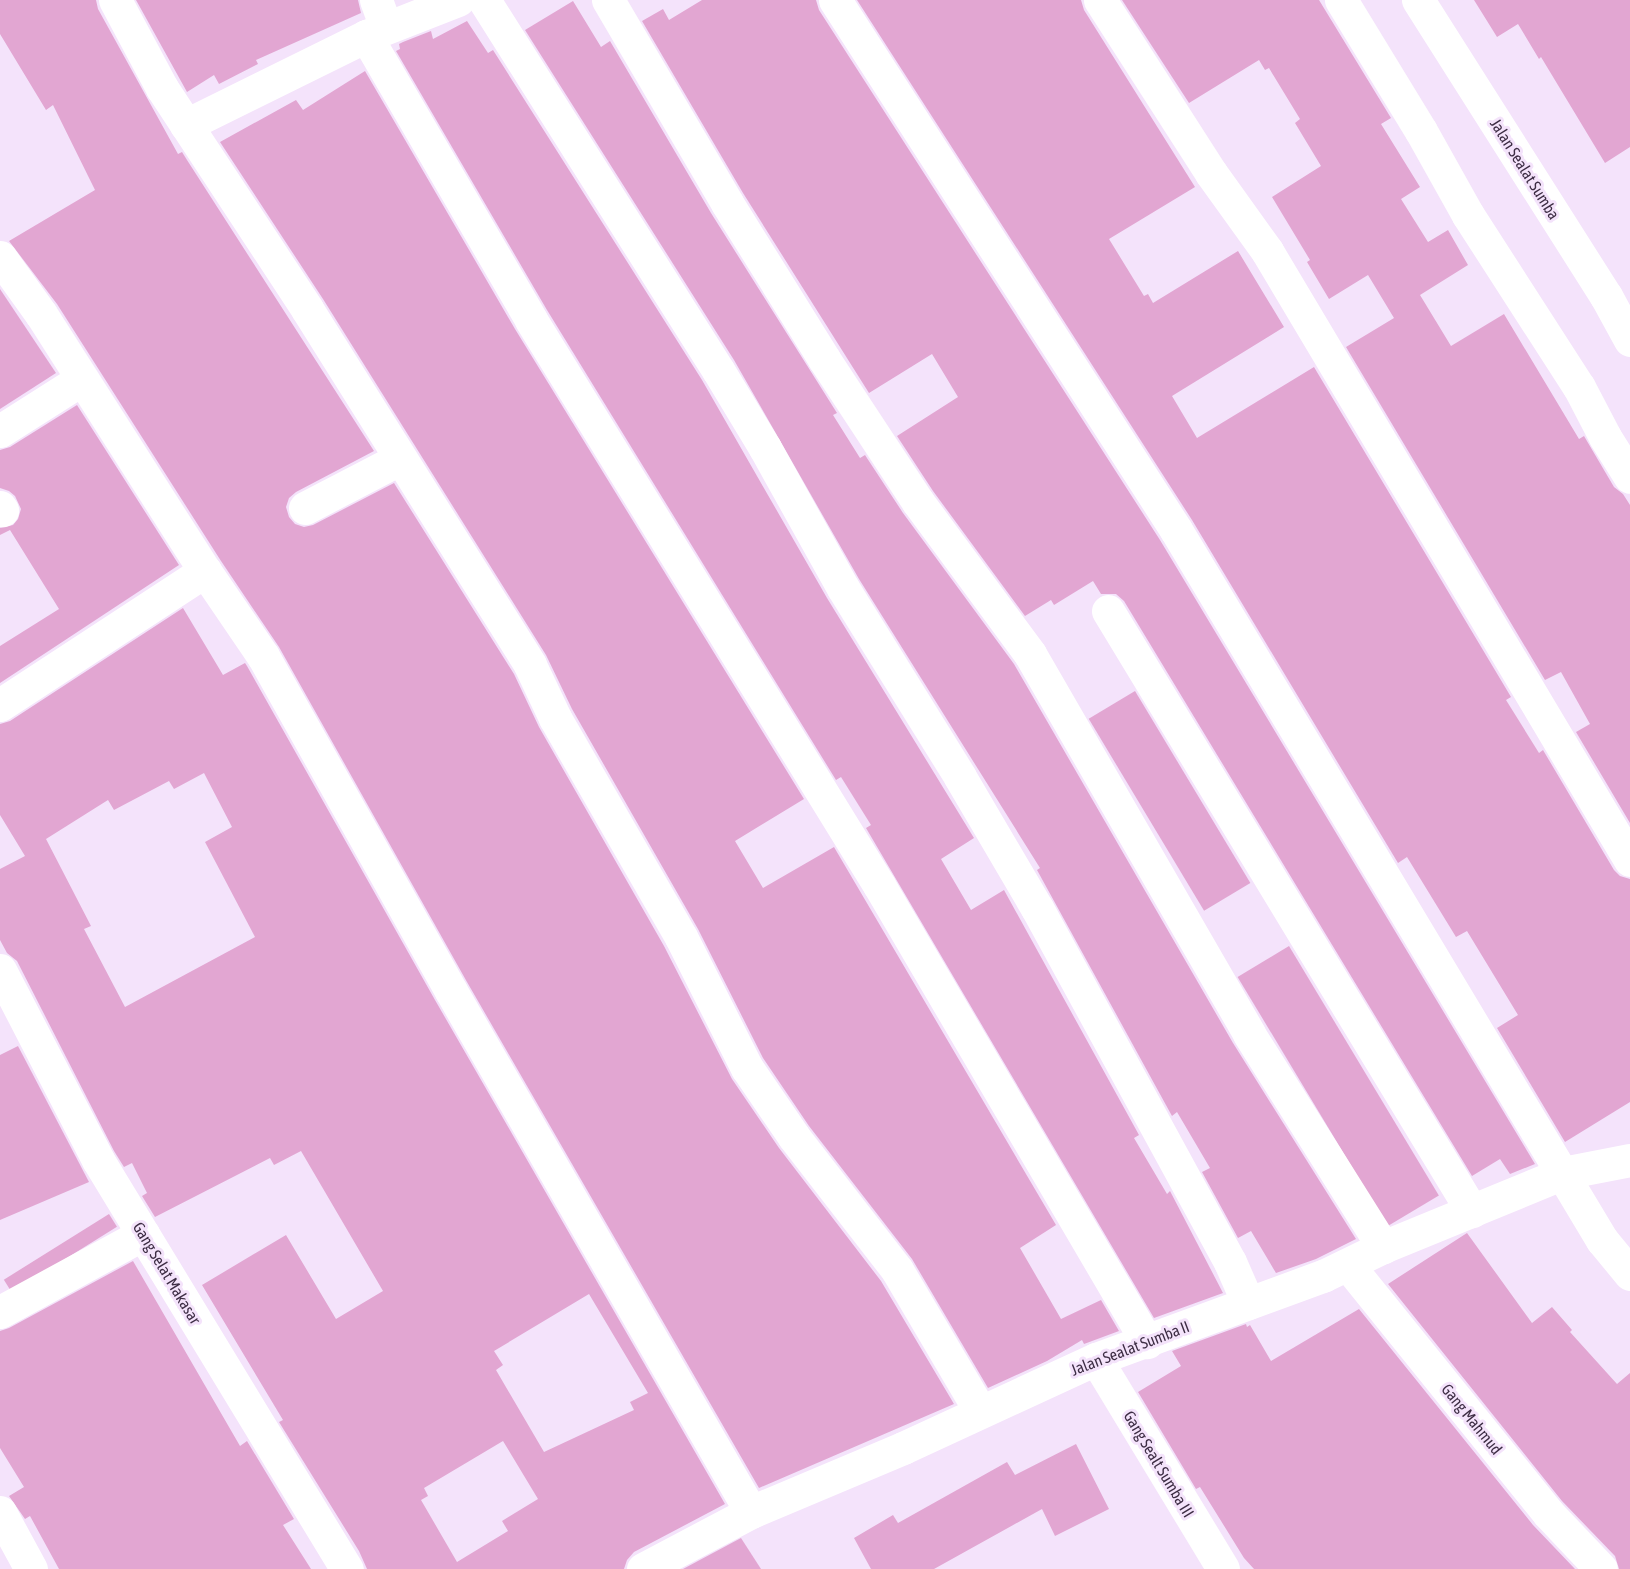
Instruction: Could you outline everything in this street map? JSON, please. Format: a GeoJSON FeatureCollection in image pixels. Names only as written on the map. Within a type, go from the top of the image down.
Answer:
{"type":"FeatureCollection","features":[{"type":"Feature","properties":{"kind":"street"},"geometry":{"type":"LineString","coordinates":[[115,0],[162,88],[307,309],[530,665],[555,718],[681,937],[747,1068],[794,1137],[897,1270],[980,1411]]}},
{"type":"Feature","properties":{"kind":"street"},"geometry":{"type":"LineString","coordinates":[[186,125],[376,21],[458,0]]}},
{"type":"Feature","properties":{"kind":"street"},"geometry":{"type":"LineString","coordinates":[[484,0],[718,370],[765,448],[843,588],[960,777],[1037,908],[1230,1262],[1248,1303]]}},
{"type":"Feature","properties":{"kind":"street"},"geometry":{"type":"LineString","coordinates":[[608,0],[727,203],[824,359],[918,501],[1030,654],[1249,1034],[1383,1247]]}},
{"type":"Feature","properties":{"kind":"street"},"geometry":{"type":"LineString","coordinates":[[835,0],[1176,530],[1602,1240],[1630,1274]]}},
{"type":"Feature","properties":{"kind":"street"},"geometry":{"type":"LineString","coordinates":[[1100,0],[1211,173],[1267,251],[1630,860]]}},
{"type":"Feature","properties":{"kind":"street"},"geometry":{"type":"LineString","coordinates":[[1341,0],[1421,131],[1468,215],[1568,368],[1630,477]]}},
{"type":"Feature","properties":{"kind":"street","name":"Jalan Sealat Sumba"},"geometry":{"type":"LineString","coordinates":[[1423,2],[1606,296],[1630,340]]}},
{"type":"Feature","properties":{"kind":"street"},"geometry":{"type":"LineString","coordinates":[[376,21],[531,320],[873,875],[1147,1342]]}},
{"type":"Feature","properties":{"kind":"street"},"geometry":{"type":"LineString","coordinates":[[0,257],[263,656],[463,1012],[750,1512]]}},
{"type":"Feature","properties":{"kind":"street"},"geometry":{"type":"LineString","coordinates":[[0,431],[82,379]]}},
{"type":"Feature","properties":{"kind":"street"},"geometry":{"type":"LineString","coordinates":[[304,508],[399,459]]}},
{"type":"Feature","properties":{"kind":"street"},"geometry":{"type":"LineString","coordinates":[[0,705],[205,571]]}},
{"type":"Feature","properties":{"kind":"street"},"geometry":{"type":"LineString","coordinates":[[1108,611],[1472,1211]]}},
{"type":"Feature","properties":{"kind":"street","name":"Gang Selat Makasar"},"geometry":{"type":"LineString","coordinates":[[0,970],[98,1160],[347,1569]]}},
{"type":"Feature","properties":{"kind":"street","name":"Jalan Sealat Sumba II"},"geometry":{"type":"LineString","coordinates":[[643,1569],[750,1512],[903,1448],[1096,1359],[1147,1342],[1348,1265],[1383,1247],[1563,1173],[1630,1160]]}},
{"type":"Feature","properties":{"kind":"street"},"geometry":{"type":"LineString","coordinates":[[0,1312],[143,1234]]}},
{"type":"Feature","properties":{"kind":"street","name":"Gang Mahmud"},"geometry":{"type":"LineString","coordinates":[[1348,1265],[1548,1513],[1600,1569]]}},
{"type":"Feature","properties":{"kind":"street","name":"Gang Sealt Sumba III"},"geometry":{"type":"LineString","coordinates":[[1096,1359],[1223,1569]]}},
{"type":"Feature","properties":{"kind":"street"},"geometry":{"type":"LineString","coordinates":[[0,1512],[31,1569]]}},
{"type":"Feature","properties":{"kind":"building"},"geometry":{"type":"Polygon","coordinates":[[[0,0],[96,0],[98,9],[178,154],[182,152],[374,451],[296,492],[289,498],[286,507],[289,517],[295,524],[304,527],[313,525],[394,483],[514,674],[539,727],[664,946],[732,1079],[779,1148],[881,1281],[954,1404],[759,1488],[467,982],[279,647],[221,561],[57,304],[9,241],[95,190],[53,105],[46,110],[0,34],[0,0]]]}},
{"type":"Feature","properties":{"kind":"building"},"geometry":{"type":"Polygon","coordinates":[[[136,0],[358,0],[361,13],[256,60],[258,64],[219,84],[214,75],[187,92],[136,0]]]}},
{"type":"Feature","properties":{"kind":"building"},"geometry":{"type":"Polygon","coordinates":[[[702,0],[816,0],[819,10],[1160,540],[1535,1164],[1510,1174],[1500,1159],[1472,1176],[1124,601],[1116,594],[1101,594],[1093,581],[1054,605],[1051,600],[1025,616],[933,491],[897,436],[958,397],[932,354],[869,393],[743,193],[642,21],[663,9],[669,20],[702,0]]]}},
{"type":"Feature","properties":{"kind":"building"},"geometry":{"type":"Polygon","coordinates":[[[857,0],[1081,0],[1084,10],[1195,187],[1109,239],[1144,296],[1148,294],[1153,303],[1238,251],[1284,327],[1172,396],[1197,438],[1314,367],[1511,697],[1506,700],[1539,753],[1543,750],[1614,870],[1620,876],[1630,879],[1630,1102],[1565,1142],[1497,1028],[1518,1015],[1467,931],[1456,937],[1407,857],[1398,863],[1192,520],[857,0]]]}},
{"type":"Feature","properties":{"kind":"building"},"geometry":{"type":"Polygon","coordinates":[[[1122,0],[1319,0],[1391,118],[1381,124],[1420,187],[1401,199],[1428,242],[1448,230],[1468,265],[1420,295],[1451,346],[1504,314],[1579,439],[1584,436],[1614,487],[1623,494],[1630,505],[1630,823],[1576,732],[1590,724],[1561,672],[1545,680],[1346,347],[1394,318],[1368,275],[1329,299],[1307,262],[1310,260],[1272,197],[1321,166],[1295,123],[1300,119],[1269,68],[1265,70],[1259,60],[1189,103],[1122,0]]]}},
{"type":"Feature","properties":{"kind":"building"},"geometry":{"type":"Polygon","coordinates":[[[1474,0],[1630,0],[1630,147],[1605,163],[1541,57],[1539,59],[1518,24],[1497,37],[1474,0]]]}},
{"type":"Feature","properties":{"kind":"building"},"geometry":{"type":"Polygon","coordinates":[[[573,1],[601,47],[610,41],[711,213],[837,413],[833,415],[860,458],[865,455],[903,513],[1014,664],[1233,1043],[1356,1239],[1316,1259],[1276,1273],[1251,1231],[1238,1238],[1202,1172],[1210,1168],[1177,1112],[1172,1116],[1037,870],[1040,868],[859,579],[734,360],[525,30],[573,1]]]}},
{"type":"Feature","properties":{"kind":"building"},"geometry":{"type":"Polygon","coordinates":[[[467,21],[488,53],[493,50],[702,380],[827,598],[974,838],[941,859],[971,910],[1004,890],[1139,1135],[1134,1138],[1167,1194],[1170,1191],[1223,1293],[1154,1318],[866,828],[871,825],[841,777],[836,780],[547,310],[396,51],[400,49],[399,44],[403,42],[431,31],[433,39],[467,21]]]}},
{"type":"Feature","properties":{"kind":"building"},"geometry":{"type":"Polygon","coordinates":[[[365,71],[515,329],[804,799],[735,841],[763,888],[834,847],[1056,1225],[1020,1248],[1061,1319],[1101,1300],[1119,1331],[1084,1344],[1082,1340],[1047,1361],[988,1388],[912,1259],[809,1126],[763,1058],[698,929],[572,709],[546,655],[323,299],[220,142],[296,100],[303,110],[365,71]]]}},
{"type":"Feature","properties":{"kind":"building"},"geometry":{"type":"Polygon","coordinates":[[[0,289],[56,373],[0,409],[0,289]]]}},
{"type":"Feature","properties":{"kind":"building"},"geometry":{"type":"Polygon","coordinates":[[[77,405],[179,565],[0,683],[0,646],[59,609],[10,530],[0,535],[0,528],[13,525],[21,509],[15,496],[0,488],[0,450],[10,447],[77,405]]]}},
{"type":"Feature","properties":{"kind":"building"},"geometry":{"type":"Polygon","coordinates":[[[183,608],[223,675],[245,663],[435,1000],[725,1504],[634,1552],[627,1560],[624,1569],[367,1569],[359,1551],[279,1422],[283,1420],[202,1285],[286,1235],[336,1319],[383,1291],[301,1151],[274,1165],[270,1158],[155,1217],[142,1196],[147,1193],[132,1163],[124,1167],[114,1151],[17,961],[7,953],[0,940],[0,869],[25,856],[0,815],[0,724],[10,721],[183,608]],[[204,773],[174,789],[169,781],[114,810],[108,800],[46,839],[91,926],[84,929],[125,1007],[255,937],[205,842],[232,827],[204,773]],[[589,1294],[494,1351],[503,1365],[496,1370],[544,1452],[634,1410],[630,1402],[648,1393],[589,1294]],[[503,1441],[424,1488],[428,1496],[421,1500],[457,1562],[508,1531],[502,1521],[538,1499],[503,1441]]]}},
{"type":"Feature","properties":{"kind":"building"},"geometry":{"type":"Polygon","coordinates":[[[1135,691],[1250,883],[1204,911],[1089,719],[1135,691]]]}},
{"type":"Feature","properties":{"kind":"building"},"geometry":{"type":"Polygon","coordinates":[[[1289,946],[1439,1195],[1387,1226],[1238,977],[1289,946]]]}},
{"type":"Feature","properties":{"kind":"building"},"geometry":{"type":"Polygon","coordinates":[[[18,1046],[89,1182],[0,1220],[0,1055],[18,1046]]]}},
{"type":"Feature","properties":{"kind":"building"},"geometry":{"type":"Polygon","coordinates":[[[109,1214],[117,1227],[12,1292],[4,1280],[109,1214]]]}},
{"type":"Feature","properties":{"kind":"building"},"geometry":{"type":"Polygon","coordinates":[[[1467,1233],[1532,1323],[1552,1307],[1572,1330],[1570,1332],[1617,1384],[1630,1373],[1630,1569],[1619,1569],[1615,1556],[1562,1501],[1388,1284],[1467,1233]]]}},
{"type":"Feature","properties":{"kind":"building"},"geometry":{"type":"Polygon","coordinates":[[[133,1261],[240,1446],[247,1441],[294,1519],[283,1525],[311,1569],[59,1569],[30,1516],[25,1519],[9,1496],[24,1487],[0,1448],[0,1331],[133,1261]]]}},
{"type":"Feature","properties":{"kind":"building"},"geometry":{"type":"Polygon","coordinates":[[[1359,1309],[1533,1525],[1575,1569],[1254,1569],[1244,1558],[1200,1487],[1196,1489],[1138,1392],[1181,1366],[1172,1351],[1246,1324],[1247,1327],[1250,1325],[1271,1361],[1359,1309]]]}},
{"type":"Feature","properties":{"kind":"building"},"geometry":{"type":"Polygon","coordinates":[[[1076,1444],[1109,1509],[1055,1536],[1042,1509],[934,1569],[871,1569],[854,1538],[893,1515],[898,1523],[1007,1462],[1015,1475],[1076,1444]]]}},
{"type":"Feature","properties":{"kind":"building"},"geometry":{"type":"Polygon","coordinates":[[[741,1538],[761,1569],[683,1569],[741,1538]]]}}]}
